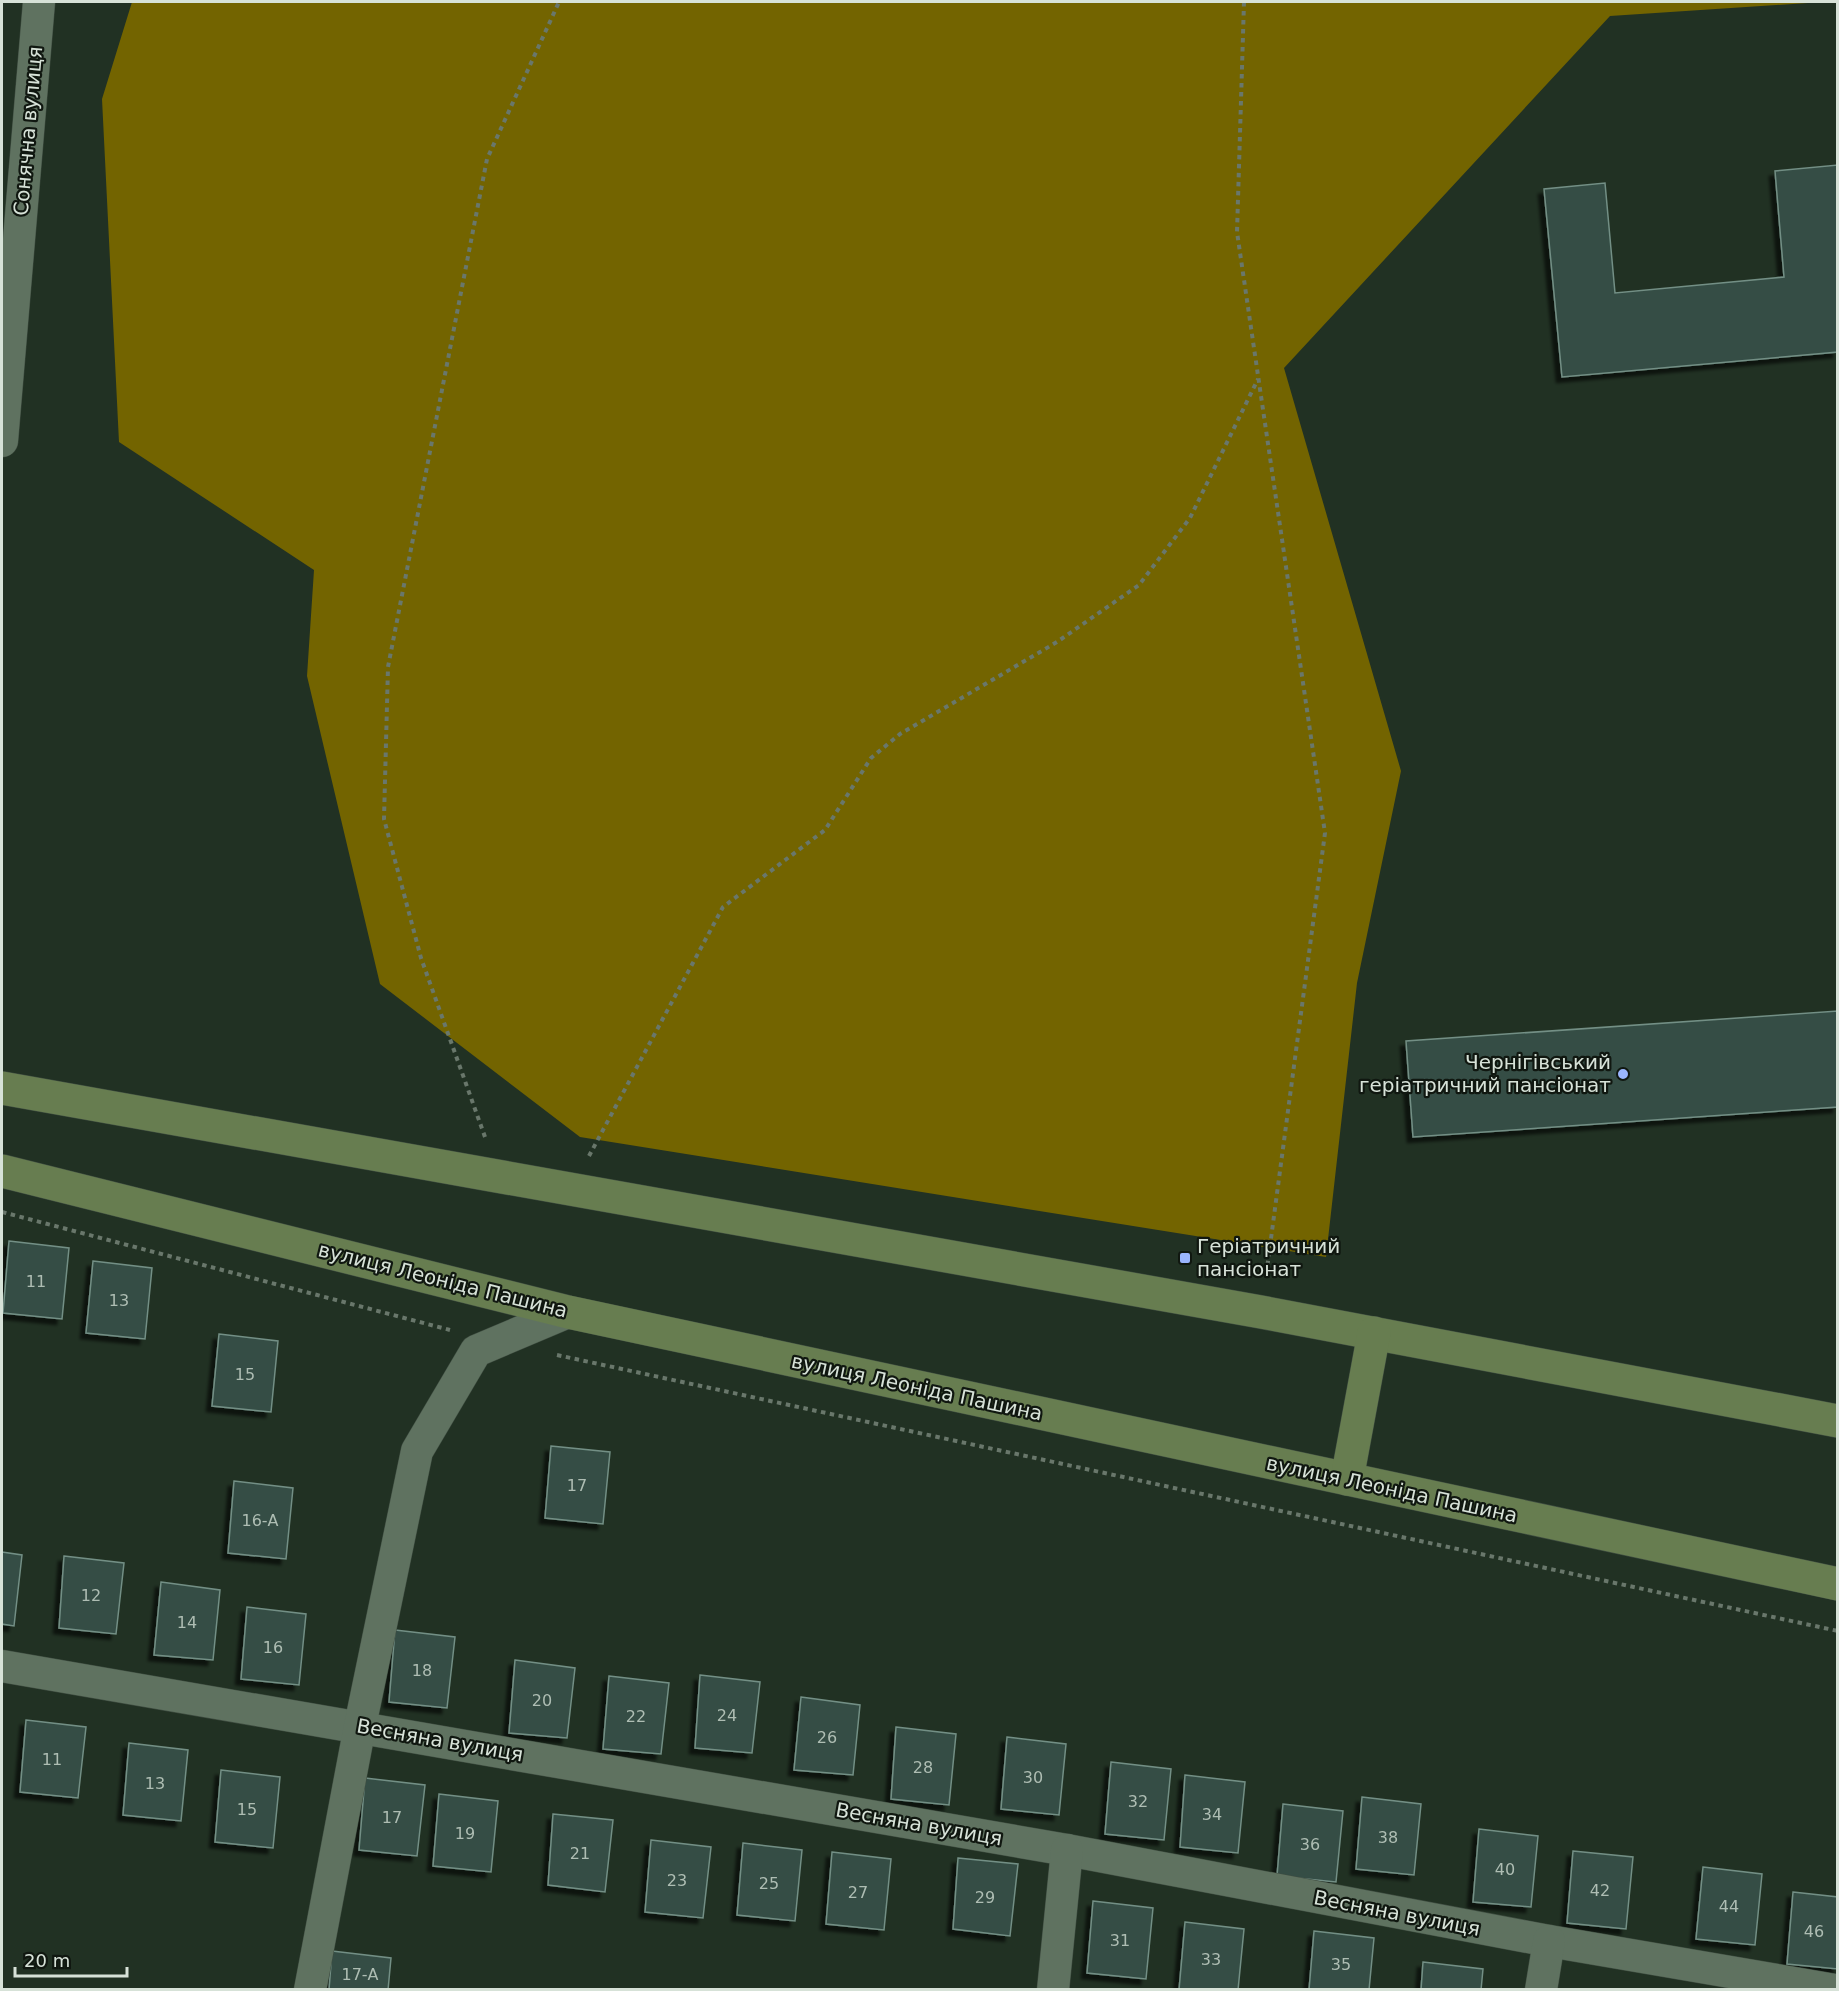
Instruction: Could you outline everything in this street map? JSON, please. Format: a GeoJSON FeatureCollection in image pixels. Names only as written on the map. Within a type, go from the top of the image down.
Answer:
{"type":"FeatureCollection","features":[{"type":"Feature","properties":{"kind":"main road"},"geometry":{"type":"LineString","coordinates":[[2,1088],[1261,1312],[1838,1421]]}},
{"type":"Feature","properties":{"kind":"main road","name":"вулиця Леоніда Пашина"},"geometry":{"type":"LineString","coordinates":[[2,1171],[568,1312],[1838,1584]]}},
{"type":"Feature","properties":{"kind":"main road"},"geometry":{"type":"LineString","coordinates":[[1347,1479],[1374,1334]]}},
{"type":"Feature","properties":{"kind":"street","name":"Сонячна вулиця"},"geometry":{"type":"LineString","coordinates":[[2,441],[39,2]]}},
{"type":"Feature","properties":{"kind":"street"},"geometry":{"type":"LineString","coordinates":[[310,1989],[360,1726],[417,1451],[476,1352],[568,1312]]}},
{"type":"Feature","properties":{"kind":"street","name":"Весняна вулиця"},"geometry":{"type":"LineString","coordinates":[[2,1666],[360,1726],[1067,1850],[1549,1941],[1835,1989]]}},
{"type":"Feature","properties":{"kind":"street"},"geometry":{"type":"LineString","coordinates":[[1053,1989],[1067,1850]]}},
{"type":"Feature","properties":{"kind":"street"},"geometry":{"type":"LineString","coordinates":[[1541,1989],[1549,1941]]}},
{"type":"Feature","properties":{"kind":"path"},"geometry":{"type":"LineString","coordinates":[[485,1138],[421,958],[384,819],[388,667],[488,159],[559,2]]}},
{"type":"Feature","properties":{"kind":"path"},"geometry":{"type":"LineString","coordinates":[[1244,2],[1237,232],[1325,833],[1261,1312]]}},
{"type":"Feature","properties":{"kind":"path"},"geometry":{"type":"LineString","coordinates":[[588,1157],[723,907],[825,830],[871,758],[900,734],[1057,642],[1139,585],[1190,518],[1258,378]]}},
{"type":"Feature","properties":{"kind":"path"},"geometry":{"type":"LineString","coordinates":[[2,1212],[497,1342]]}},
{"type":"Feature","properties":{"kind":"path"},"geometry":{"type":"LineString","coordinates":[[555,1355],[1838,1631]]}},
{"type":"Feature","properties":{"kind":"shaded area"},"geometry":{"type":"Polygon","coordinates":[[[132,2],[1823,2],[1610,16],[1284,368],[1401,771],[1357,983],[1326,1257],[580,1137],[380,984],[307,676],[314,570],[119,442],[102,99],[132,2]]]}},
{"type":"Feature","properties":{"kind":"building"},"geometry":{"type":"Polygon","coordinates":[[[1838,165],[1838,352],[1562,377],[1544,189],[1605,183],[1615,293],[1784,277],[1775,171],[1838,165]]]}},
{"type":"Feature","properties":{"kind":"building","name":"Чернігівський геріатричний пансіонат"},"geometry":{"type":"Polygon","coordinates":[[[1838,1011],[1838,1107],[1413,1137],[1406,1041],[1838,1011]]]}},
{"type":"Feature","properties":{"kind":"building"},"geometry":{"type":"Polygon","coordinates":[[[9,1241],[69,1248],[62,1319],[3,1313],[9,1241]]]}},
{"type":"Feature","properties":{"kind":"building"},"geometry":{"type":"Polygon","coordinates":[[[93,1261],[152,1268],[145,1339],[86,1333],[93,1261]]]}},
{"type":"Feature","properties":{"kind":"building"},"geometry":{"type":"Polygon","coordinates":[[[219,1334],[278,1341],[271,1412],[212,1406],[219,1334]]]}},
{"type":"Feature","properties":{"kind":"building"},"geometry":{"type":"Polygon","coordinates":[[[551,1446],[610,1452],[603,1524],[545,1518],[551,1446]]]}},
{"type":"Feature","properties":{"kind":"building"},"geometry":{"type":"Polygon","coordinates":[[[234,1481],[293,1488],[286,1559],[228,1553],[234,1481]]]}},
{"type":"Feature","properties":{"kind":"building"},"geometry":{"type":"Polygon","coordinates":[[[2,1552],[22,1555],[14,1626],[2,1624],[2,1552]]]}},
{"type":"Feature","properties":{"kind":"building"},"geometry":{"type":"Polygon","coordinates":[[[64,1556],[124,1563],[116,1634],[59,1628],[64,1556]]]}},
{"type":"Feature","properties":{"kind":"building"},"geometry":{"type":"Polygon","coordinates":[[[161,1582],[220,1590],[213,1660],[154,1655],[161,1582]]]}},
{"type":"Feature","properties":{"kind":"building"},"geometry":{"type":"Polygon","coordinates":[[[247,1607],[306,1614],[299,1685],[241,1679],[247,1607]]]}},
{"type":"Feature","properties":{"kind":"building"},"geometry":{"type":"Polygon","coordinates":[[[395,1630],[455,1637],[447,1708],[389,1702],[395,1630]]]}},
{"type":"Feature","properties":{"kind":"building"},"geometry":{"type":"Polygon","coordinates":[[[515,1660],[575,1668],[567,1738],[509,1733],[515,1660]]]}},
{"type":"Feature","properties":{"kind":"building"},"geometry":{"type":"Polygon","coordinates":[[[700,1675],[760,1682],[752,1753],[695,1748],[700,1675]]]}},
{"type":"Feature","properties":{"kind":"building"},"geometry":{"type":"Polygon","coordinates":[[[609,1676],[669,1683],[661,1754],[603,1749],[609,1676]]]}},
{"type":"Feature","properties":{"kind":"building"},"geometry":{"type":"Polygon","coordinates":[[[801,1697],[860,1705],[853,1775],[794,1770],[801,1697]]]}},
{"type":"Feature","properties":{"kind":"building"},"geometry":{"type":"Polygon","coordinates":[[[26,1720],[86,1727],[78,1798],[20,1792],[26,1720]]]}},
{"type":"Feature","properties":{"kind":"building"},"geometry":{"type":"Polygon","coordinates":[[[896,1727],[956,1734],[949,1805],[891,1799],[896,1727]]]}},
{"type":"Feature","properties":{"kind":"building"},"geometry":{"type":"Polygon","coordinates":[[[1007,1737],[1066,1744],[1059,1815],[1001,1809],[1007,1737]]]}},
{"type":"Feature","properties":{"kind":"building"},"geometry":{"type":"Polygon","coordinates":[[[129,1743],[188,1750],[181,1821],[123,1815],[129,1743]]]}},
{"type":"Feature","properties":{"kind":"building"},"geometry":{"type":"Polygon","coordinates":[[[1111,1762],[1171,1769],[1164,1840],[1105,1834],[1111,1762]]]}},
{"type":"Feature","properties":{"kind":"building"},"geometry":{"type":"Polygon","coordinates":[[[221,1770],[280,1777],[273,1848],[215,1842],[221,1770]]]}},
{"type":"Feature","properties":{"kind":"building"},"geometry":{"type":"Polygon","coordinates":[[[1185,1775],[1245,1782],[1238,1853],[1180,1847],[1185,1775]]]}},
{"type":"Feature","properties":{"kind":"building"},"geometry":{"type":"Polygon","coordinates":[[[365,1778],[425,1785],[417,1856],[359,1850],[365,1778]]]}},
{"type":"Feature","properties":{"kind":"building"},"geometry":{"type":"Polygon","coordinates":[[[439,1794],[498,1801],[491,1872],[433,1866],[439,1794]]]}},
{"type":"Feature","properties":{"kind":"building"},"geometry":{"type":"Polygon","coordinates":[[[1362,1797],[1421,1804],[1414,1875],[1356,1869],[1362,1797]]]}},
{"type":"Feature","properties":{"kind":"building"},"geometry":{"type":"Polygon","coordinates":[[[1283,1804],[1343,1811],[1336,1882],[1277,1876],[1283,1804]]]}},
{"type":"Feature","properties":{"kind":"building"},"geometry":{"type":"Polygon","coordinates":[[[553,1814],[613,1820],[605,1892],[548,1885],[553,1814]]]}},
{"type":"Feature","properties":{"kind":"building"},"geometry":{"type":"Polygon","coordinates":[[[1479,1829],[1538,1836],[1531,1907],[1473,1902],[1479,1829]]]}},
{"type":"Feature","properties":{"kind":"building"},"geometry":{"type":"Polygon","coordinates":[[[651,1840],[711,1847],[703,1918],[645,1912],[651,1840]]]}},
{"type":"Feature","properties":{"kind":"building"},"geometry":{"type":"Polygon","coordinates":[[[743,1843],[802,1850],[795,1921],[737,1915],[743,1843]]]}},
{"type":"Feature","properties":{"kind":"building"},"geometry":{"type":"Polygon","coordinates":[[[1573,1851],[1633,1857],[1626,1929],[1567,1923],[1573,1851]]]}},
{"type":"Feature","properties":{"kind":"building"},"geometry":{"type":"Polygon","coordinates":[[[832,1852],[891,1859],[884,1930],[826,1924],[832,1852]]]}},
{"type":"Feature","properties":{"kind":"building"},"geometry":{"type":"Polygon","coordinates":[[[958,1858],[1018,1864],[1010,1936],[953,1929],[958,1858]]]}},
{"type":"Feature","properties":{"kind":"building"},"geometry":{"type":"Polygon","coordinates":[[[1703,1867],[1762,1874],[1755,1945],[1696,1939],[1703,1867]]]}},
{"type":"Feature","properties":{"kind":"building"},"geometry":{"type":"Polygon","coordinates":[[[1793,1892],[1838,1897],[1838,1969],[1787,1964],[1793,1892]]]}},
{"type":"Feature","properties":{"kind":"building"},"geometry":{"type":"Polygon","coordinates":[[[1093,1901],[1153,1908],[1146,1979],[1087,1973],[1093,1901]]]}},
{"type":"Feature","properties":{"kind":"building"},"geometry":{"type":"Polygon","coordinates":[[[1185,1922],[1244,1929],[1238,1990],[1179,1990],[1185,1922]]]}},
{"type":"Feature","properties":{"kind":"building"},"geometry":{"type":"Polygon","coordinates":[[[1314,1931],[1374,1938],[1369,1990],[1309,1990],[1314,1931]]]}},
{"type":"Feature","properties":{"kind":"building"},"geometry":{"type":"Polygon","coordinates":[[[332,1951],[391,1958],[388,1990],[329,1990],[332,1951]]]}},
{"type":"Feature","properties":{"kind":"building"},"geometry":{"type":"Polygon","coordinates":[[[1423,1962],[1483,1969],[1481,1990],[1421,1990],[1423,1962]]]}},
{"type":"Feature","properties":{"kind":"place","name":"Чернігівський геріатричний пансіонат"},"geometry":{"type":"Point","coordinates":[1623,1074]}},
{"type":"Feature","properties":{"kind":"place","name":"Геріатричний пансіонат"},"geometry":{"type":"Point","coordinates":[1185,1258]}}]}
